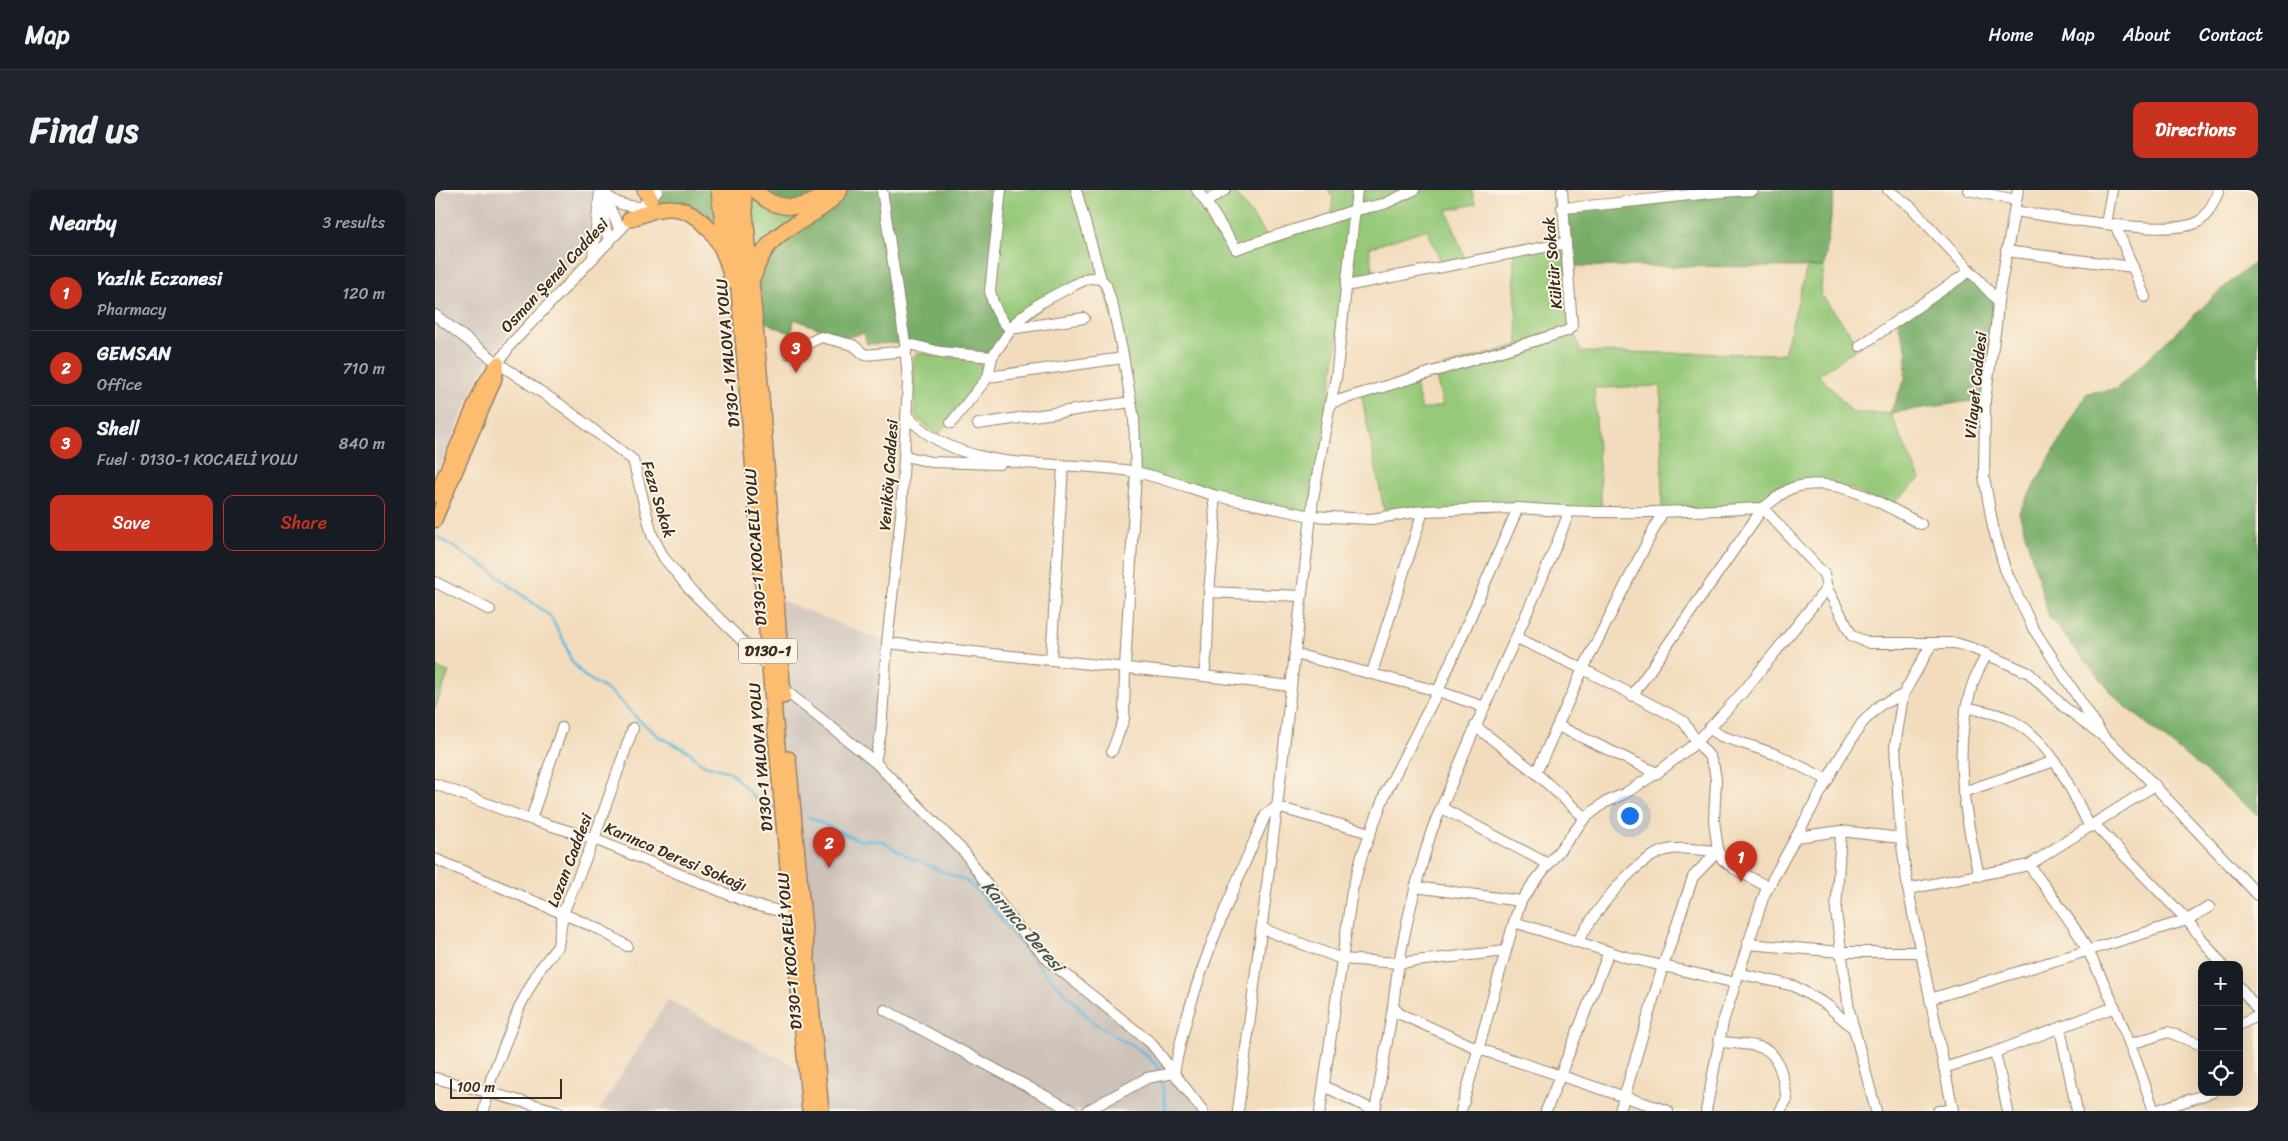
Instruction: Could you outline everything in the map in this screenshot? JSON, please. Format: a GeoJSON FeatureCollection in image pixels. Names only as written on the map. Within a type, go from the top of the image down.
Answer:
{"type":"FeatureCollection","features":[{"type":"Feature","properties":{"kind":"highway"},"geometry":{"type":"LineString","coordinates":[[719,190],[723,224],[736,260]]}},
{"type":"Feature","properties":{"kind":"highway","name":"D130-1 YALOVA YOLU"},"geometry":{"type":"LineString","coordinates":[[731,190],[770,668],[810,1111]]}},
{"type":"Feature","properties":{"kind":"highway","name":"D130-1 KOCAELİ YOLU"},"geometry":{"type":"LineString","coordinates":[[743,190],[752,284],[782,688],[821,1111]]}},
{"type":"Feature","properties":{"kind":"highway"},"geometry":{"type":"LineString","coordinates":[[756,190],[768,202],[792,207],[814,201],[828,190]]}},
{"type":"Feature","properties":{"kind":"highway"},"geometry":{"type":"LineString","coordinates":[[752,284],[758,262],[771,241],[821,208],[840,190]]}},
{"type":"Feature","properties":{"kind":"highway"},"geometry":{"type":"LineString","coordinates":[[625,224],[667,208],[687,212],[706,225],[720,245],[731,275],[745,354]]}},
{"type":"Feature","properties":{"kind":"main road","name":"Osman Şenel Caddesi"},"geometry":{"type":"LineString","coordinates":[[435,496],[495,380],[498,363]]}},
{"type":"Feature","properties":{"kind":"main road","name":"Osman Şenel Caddesi"},"geometry":{"type":"LineString","coordinates":[[435,521],[438,507],[468,431]]}},
{"type":"Feature","properties":{"kind":"street"},"geometry":{"type":"LineString","coordinates":[[601,190],[620,205],[648,196]]}},
{"type":"Feature","properties":{"kind":"street"},"geometry":{"type":"LineString","coordinates":[[601,190],[625,224]]}},
{"type":"Feature","properties":{"kind":"street"},"geometry":{"type":"LineString","coordinates":[[601,190],[603,218],[609,242]]}},
{"type":"Feature","properties":{"kind":"street"},"geometry":{"type":"LineString","coordinates":[[593,258],[601,190]]}},
{"type":"Feature","properties":{"kind":"street","name":"Yeniköy Caddesi"},"geometry":{"type":"LineString","coordinates":[[875,762],[881,732],[887,643],[908,417],[905,347],[882,190]]}},
{"type":"Feature","properties":{"kind":"street"},"geometry":{"type":"LineString","coordinates":[[1001,190],[1001,204],[990,291],[993,307],[1001,321],[1011,330]]}},
{"type":"Feature","properties":{"kind":"street"},"geometry":{"type":"LineString","coordinates":[[1075,190],[1101,279],[1106,285],[1113,307],[1135,419],[1136,472],[1124,719],[1112,752]]}},
{"type":"Feature","properties":{"kind":"street"},"geometry":{"type":"LineString","coordinates":[[1197,190],[1236,249],[1355,210],[1384,204],[1414,190]]}},
{"type":"Feature","properties":{"kind":"street"},"geometry":{"type":"LineString","coordinates":[[1206,202],[1225,190]]}},
{"type":"Feature","properties":{"kind":"street"},"geometry":{"type":"LineString","coordinates":[[1238,1111],[1263,929],[1311,516],[1336,378],[1357,190]]}},
{"type":"Feature","properties":{"kind":"street","name":"Kültür Sokak"},"geometry":{"type":"LineString","coordinates":[[1330,403],[1567,331],[1572,326],[1562,190]]}},
{"type":"Feature","properties":{"kind":"street"},"geometry":{"type":"LineString","coordinates":[[1563,208],[1619,204],[1697,193],[1753,190]]}},
{"type":"Feature","properties":{"kind":"street"},"geometry":{"type":"LineString","coordinates":[[1889,190],[1911,207],[1998,301]]}},
{"type":"Feature","properties":{"kind":"street"},"geometry":{"type":"LineString","coordinates":[[1969,190],[2017,195]]}},
{"type":"Feature","properties":{"kind":"street"},"geometry":{"type":"LineString","coordinates":[[2112,190],[2110,224],[2133,267],[2145,296]]}},
{"type":"Feature","properties":{"kind":"street"},"geometry":{"type":"LineString","coordinates":[[2015,211],[2110,224],[2174,228],[2198,222],[2211,209],[2219,190]]}},
{"type":"Feature","properties":{"kind":"street","name":"Vilayet Caddesi"},"geometry":{"type":"LineString","coordinates":[[2017,195],[1998,301],[1985,400],[1984,477],[1993,527],[2005,569],[2033,628],[2103,736]]}},
{"type":"Feature","properties":{"kind":"street","name":"Osman Şenel Caddesi"},"geometry":{"type":"LineString","coordinates":[[498,363],[512,343],[609,242],[648,196]]}},
{"type":"Feature","properties":{"kind":"street"},"geometry":{"type":"LineString","coordinates":[[1347,286],[1565,243]]}},
{"type":"Feature","properties":{"kind":"street"},"geometry":{"type":"LineString","coordinates":[[2006,251],[2133,267]]}},
{"type":"Feature","properties":{"kind":"street"},"geometry":{"type":"LineString","coordinates":[[1860,346],[1970,271]]}},
{"type":"Feature","properties":{"kind":"street"},"geometry":{"type":"LineString","coordinates":[[951,423],[988,377],[992,357],[1016,322],[1040,303],[1089,278],[1101,279]]}},
{"type":"Feature","properties":{"kind":"street","name":"Feza Sokak"},"geometry":{"type":"LineString","coordinates":[[435,315],[498,363],[562,406],[633,460],[653,535],[664,558],[691,591],[770,668]]}},
{"type":"Feature","properties":{"kind":"street"},"geometry":{"type":"LineString","coordinates":[[1011,330],[1084,318]]}},
{"type":"Feature","properties":{"kind":"street"},"geometry":{"type":"LineString","coordinates":[[789,353],[821,337],[853,345],[865,355],[905,347],[992,357]]}},
{"type":"Feature","properties":{"kind":"street"},"geometry":{"type":"LineString","coordinates":[[988,377],[1123,358]]}},
{"type":"Feature","properties":{"kind":"street"},"geometry":{"type":"LineString","coordinates":[[978,424],[1131,402]]}},
{"type":"Feature","properties":{"kind":"street"},"geometry":{"type":"LineString","coordinates":[[908,417],[920,430],[943,443],[964,451],[1019,464]]}},
{"type":"Feature","properties":{"kind":"street"},"geometry":{"type":"LineString","coordinates":[[905,456],[931,462],[1019,464],[1136,472],[1217,496],[1311,516],[1371,519],[1423,511],[1518,508],[1569,512],[1662,513],[1763,508]]}},
{"type":"Feature","properties":{"kind":"street"},"geometry":{"type":"LineString","coordinates":[[1051,660],[1063,467]]}},
{"type":"Feature","properties":{"kind":"street"},"geometry":{"type":"LineString","coordinates":[[1632,696],[1763,508],[1794,487],[1817,485],[1852,489],[1921,524]]}},
{"type":"Feature","properties":{"kind":"street"},"geometry":{"type":"LineString","coordinates":[[1204,676],[1215,526],[1214,503],[1217,496]]}},
{"type":"Feature","properties":{"kind":"street"},"geometry":{"type":"LineString","coordinates":[[1320,1111],[1352,891],[1370,833],[1385,794],[1438,691],[1495,565],[1518,508]]}},
{"type":"Feature","properties":{"kind":"street"},"geometry":{"type":"LineString","coordinates":[[1763,508],[1824,574],[1827,588],[1852,636],[1870,644],[1955,643],[1987,654],[2029,673],[2064,707],[2103,736],[2155,785],[2258,894]]}},
{"type":"Feature","properties":{"kind":"street"},"geometry":{"type":"LineString","coordinates":[[1372,673],[1423,511]]}},
{"type":"Feature","properties":{"kind":"street"},"geometry":{"type":"LineString","coordinates":[[1324,1086],[1375,1111],[1393,1007],[1398,963],[1415,887],[1430,835],[1475,726],[1517,638],[1569,512]]}},
{"type":"Feature","properties":{"kind":"street"},"geometry":{"type":"LineString","coordinates":[[1536,773],[1583,669],[1662,513]]}},
{"type":"Feature","properties":{"kind":"street"},"geometry":{"type":"LineString","coordinates":[[435,582],[490,610]]}},
{"type":"Feature","properties":{"kind":"street"},"geometry":{"type":"LineString","coordinates":[[1461,1111],[1521,901],[1547,864],[1585,818],[1604,803],[1624,794],[1657,773],[1697,742],[1743,692],[1827,588]]}},
{"type":"Feature","properties":{"kind":"street"},"geometry":{"type":"LineString","coordinates":[[1209,592],[1301,596]]}},
{"type":"Feature","properties":{"kind":"street"},"geometry":{"type":"LineString","coordinates":[[1517,638],[1583,669],[1683,721],[1709,756],[1714,767],[1716,780],[1714,820],[1718,851],[1723,859],[1733,868],[1768,887]]}},
{"type":"Feature","properties":{"kind":"street"},"geometry":{"type":"LineString","coordinates":[[887,643],[1291,686]]}},
{"type":"Feature","properties":{"kind":"street"},"geometry":{"type":"LineString","coordinates":[[1932,643],[1903,695],[1895,747],[1901,838],[1908,889],[1953,1110],[1938,1111]]}},
{"type":"Feature","properties":{"kind":"street"},"geometry":{"type":"LineString","coordinates":[[1295,654],[1438,691],[1484,707]]}},
{"type":"Feature","properties":{"kind":"street"},"geometry":{"type":"LineString","coordinates":[[1979,876],[1966,819],[1961,771],[1961,729],[1971,688],[1987,654]]}},
{"type":"Feature","properties":{"kind":"street"},"geometry":{"type":"LineString","coordinates":[[782,688],[875,762],[965,852],[1011,919],[1049,960],[1151,1043],[1170,1074],[1203,1111]]}},
{"type":"Feature","properties":{"kind":"street"},"geometry":{"type":"LineString","coordinates":[[1706,1111],[1721,1042],[1723,1022],[1747,944],[1768,887],[1862,723],[1881,705],[1903,695]]}},
{"type":"Feature","properties":{"kind":"street"},"geometry":{"type":"LineString","coordinates":[[1967,707],[2010,720],[2040,741],[2055,761],[2092,826],[2187,920],[2219,961]]}},
{"type":"Feature","properties":{"kind":"street"},"geometry":{"type":"LineString","coordinates":[[1475,726],[1536,773],[1585,818]]}},
{"type":"Feature","properties":{"kind":"street"},"geometry":{"type":"LineString","coordinates":[[1558,726],[1657,773]]}},
{"type":"Feature","properties":{"kind":"street"},"geometry":{"type":"LineString","coordinates":[[531,819],[561,728]]}},
{"type":"Feature","properties":{"kind":"street","name":"Lozan Caddesi"},"geometry":{"type":"LineString","coordinates":[[484,1111],[487,1093],[499,1057],[520,1006],[539,970],[558,946],[563,913],[594,839],[633,728]]}},
{"type":"Feature","properties":{"kind":"street"},"geometry":{"type":"LineString","coordinates":[[1709,728],[1721,736],[1778,755],[1828,780]]}},
{"type":"Feature","properties":{"kind":"street"},"geometry":{"type":"LineString","coordinates":[[1963,792],[2055,761]]}},
{"type":"Feature","properties":{"kind":"street","name":"Karınca Deresi Sokağı"},"geometry":{"type":"LineString","coordinates":[[435,784],[531,819],[594,839],[754,905],[792,914]]}},
{"type":"Feature","properties":{"kind":"street"},"geometry":{"type":"LineString","coordinates":[[1908,889],[2029,865],[2155,785]]}},
{"type":"Feature","properties":{"kind":"street"},"geometry":{"type":"LineString","coordinates":[[1170,1074],[1211,942],[1265,814],[1277,807],[1370,833]]}},
{"type":"Feature","properties":{"kind":"street"},"geometry":{"type":"LineString","coordinates":[[1442,808],[1547,864]]}},
{"type":"Feature","properties":{"kind":"street"},"geometry":{"type":"LineString","coordinates":[[1796,838],[1841,831],[1901,838]]}},
{"type":"Feature","properties":{"kind":"street"},"geometry":{"type":"LineString","coordinates":[[1841,831],[1836,912],[1849,1010],[1876,1111]]}},
{"type":"Feature","properties":{"kind":"street"},"geometry":{"type":"LineString","coordinates":[[1577,942],[1600,907],[1647,858],[1669,849],[1718,851]]}},
{"type":"Feature","properties":{"kind":"street"},"geometry":{"type":"LineString","coordinates":[[1620,1111],[1663,966],[1693,878],[1718,851]]}},
{"type":"Feature","properties":{"kind":"street"},"geometry":{"type":"LineString","coordinates":[[435,860],[601,930],[627,946]]}},
{"type":"Feature","properties":{"kind":"street"},"geometry":{"type":"LineString","coordinates":[[2029,865],[2072,924],[2087,949],[2131,1044],[2154,1111],[2201,1096]]}},
{"type":"Feature","properties":{"kind":"street"},"geometry":{"type":"LineString","coordinates":[[1415,887],[1521,901]]}},
{"type":"Feature","properties":{"kind":"street"},"geometry":{"type":"LineString","coordinates":[[1929,999],[2087,949],[2187,920],[2209,907]]}},
{"type":"Feature","properties":{"kind":"street"},"geometry":{"type":"LineString","coordinates":[[1514,922],[1609,952],[1663,966],[1794,986],[1827,1004],[1854,1029]]}},
{"type":"Feature","properties":{"kind":"street"},"geometry":{"type":"LineString","coordinates":[[1263,929],[1342,959],[1398,963],[1506,951]]}},
{"type":"Feature","properties":{"kind":"street"},"geometry":{"type":"LineString","coordinates":[[1747,944],[1841,952],[1920,952]]}},
{"type":"Feature","properties":{"kind":"street"},"geometry":{"type":"LineString","coordinates":[[1546,1111],[1609,952]]}},
{"type":"Feature","properties":{"kind":"street"},"geometry":{"type":"LineString","coordinates":[[2243,991],[2258,1010]]}},
{"type":"Feature","properties":{"kind":"street"},"geometry":{"type":"LineString","coordinates":[[1393,1007],[1400,1014],[1479,1049],[1668,1111]]}},
{"type":"Feature","properties":{"kind":"street"},"geometry":{"type":"LineString","coordinates":[[1944,1068],[1995,1052],[2115,1007]]}},
{"type":"Feature","properties":{"kind":"street"},"geometry":{"type":"LineString","coordinates":[[885,1010],[1073,1111]]}},
{"type":"Feature","properties":{"kind":"street"},"geometry":{"type":"LineString","coordinates":[[2243,1023],[2258,1015]]}},
{"type":"Feature","properties":{"kind":"street"},"geometry":{"type":"LineString","coordinates":[[2060,1028],[2077,1111]]}},
{"type":"Feature","properties":{"kind":"street"},"geometry":{"type":"LineString","coordinates":[[2131,1044],[2168,1032],[2198,1043]]}},
{"type":"Feature","properties":{"kind":"street"},"geometry":{"type":"LineString","coordinates":[[1721,1042],[1749,1045],[1767,1050],[1781,1069],[1787,1099],[1780,1111]]}},
{"type":"Feature","properties":{"kind":"street"},"geometry":{"type":"LineString","coordinates":[[1995,1052],[2008,1111]]}},
{"type":"Feature","properties":{"kind":"street"},"geometry":{"type":"LineString","coordinates":[[1087,1111],[1153,1077],[1170,1074]]}},
{"type":"Feature","properties":{"kind":"street"},"geometry":{"type":"LineString","coordinates":[[435,1078],[557,1111]]}},
{"type":"Feature","properties":{"kind":"shaded area"},"geometry":{"type":"Polygon","coordinates":[[[435,190],[591,190],[593,210],[587,236],[578,253],[502,341],[476,381],[435,479],[435,190]]]}},
{"type":"Feature","properties":{"kind":"shaded area"},"geometry":{"type":"Polygon","coordinates":[[[776,598],[887,643],[876,762],[965,853],[1049,961],[1151,1043],[1203,1111],[599,1111],[668,1000],[806,1072],[768,671],[776,598]]]}},
{"type":"Feature","properties":{"kind":"green space"},"geometry":{"type":"Polygon","coordinates":[[[666,190],[715,190],[726,240],[711,226],[651,206],[666,190]]]}},
{"type":"Feature","properties":{"kind":"green space"},"geometry":{"type":"Polygon","coordinates":[[[761,190],[820,190],[811,197],[789,203],[761,190]]]}},
{"type":"Feature","properties":{"kind":"green space"},"geometry":{"type":"Polygon","coordinates":[[[840,190],[1001,190],[990,291],[1010,329],[992,357],[905,343],[867,344],[864,333],[844,338],[794,319],[792,334],[754,317],[758,262],[840,190]]]}},
{"type":"Feature","properties":{"kind":"green space"},"geometry":{"type":"Polygon","coordinates":[[[1001,190],[1233,190],[1269,238],[1330,219],[1333,198],[1328,190],[1471,190],[1476,204],[1447,210],[1466,262],[1443,267],[1427,229],[1369,248],[1375,280],[1346,286],[1311,516],[1136,472],[1123,355],[1101,279],[1074,285],[1010,329],[993,307],[1001,190]]]}},
{"type":"Feature","properties":{"kind":"green space"},"geometry":{"type":"Polygon","coordinates":[[[1753,190],[1835,190],[1824,267],[1567,266],[1562,208],[1753,190]]]}},
{"type":"Feature","properties":{"kind":"green space"},"geometry":{"type":"Polygon","coordinates":[[[749,192],[801,211],[756,258],[749,192]]]}},
{"type":"Feature","properties":{"kind":"green space"},"geometry":{"type":"Polygon","coordinates":[[[1565,243],[1572,326],[1581,352],[1784,354],[1807,267],[1824,267],[1820,293],[1860,346],[1819,375],[1853,413],[1890,413],[1920,479],[1888,508],[1852,489],[1794,487],[1763,508],[1662,513],[1661,386],[1594,388],[1602,513],[1518,508],[1391,516],[1384,510],[1361,393],[1413,377],[1422,410],[1443,405],[1434,370],[1518,345],[1513,253],[1565,243]]]}},
{"type":"Feature","properties":{"kind":"green space"},"geometry":{"type":"Polygon","coordinates":[[[2258,260],[2258,815],[2118,700],[2049,617],[2019,512],[2087,393],[2116,389],[2223,288],[2258,260]]]}},
{"type":"Feature","properties":{"kind":"green space"},"geometry":{"type":"Polygon","coordinates":[[[1970,271],[1998,301],[1985,399],[1890,413],[1905,379],[1907,351],[1897,321],[1970,271]]]}},
{"type":"Feature","properties":{"kind":"green space"},"geometry":{"type":"Polygon","coordinates":[[[917,353],[979,361],[986,376],[938,435],[915,417],[913,358],[917,353]]]}},
{"type":"Feature","properties":{"kind":"green space"},"geometry":{"type":"Polygon","coordinates":[[[435,667],[449,672],[435,708],[435,667]]]}},
{"type":"Feature","properties":{"kind":"waterway","name":"Karınca Deresi"},"geometry":{"type":"LineString","coordinates":[[438,537],[490,570],[550,616],[564,641],[571,660],[583,675],[612,693],[640,721],[661,738],[690,752],[705,765],[730,772],[758,801],[776,808]]}},
{"type":"Feature","properties":{"kind":"waterway","name":"Karınca Deresi"},"geometry":{"type":"LineString","coordinates":[[809,817],[859,840],[882,841],[910,858],[966,881],[985,898],[1028,955],[1094,1023],[1144,1053],[1158,1067],[1160,1073]]}},
{"type":"Feature","properties":{"kind":"waterway","name":"Karınca Deresi"},"geometry":{"type":"LineString","coordinates":[[1161,1078],[1166,1111]]}},
{"type":"Feature","properties":{"kind":"place","name":"Shell"},"geometry":{"type":"Point","coordinates":[796,373]}},
{"type":"Feature","properties":{"kind":"place","name":"GEMSAN"},"geometry":{"type":"Point","coordinates":[829,868]}},
{"type":"Feature","properties":{"kind":"place","name":"Yazlık Eczanesi"},"geometry":{"type":"Point","coordinates":[1741,882]}}]}
